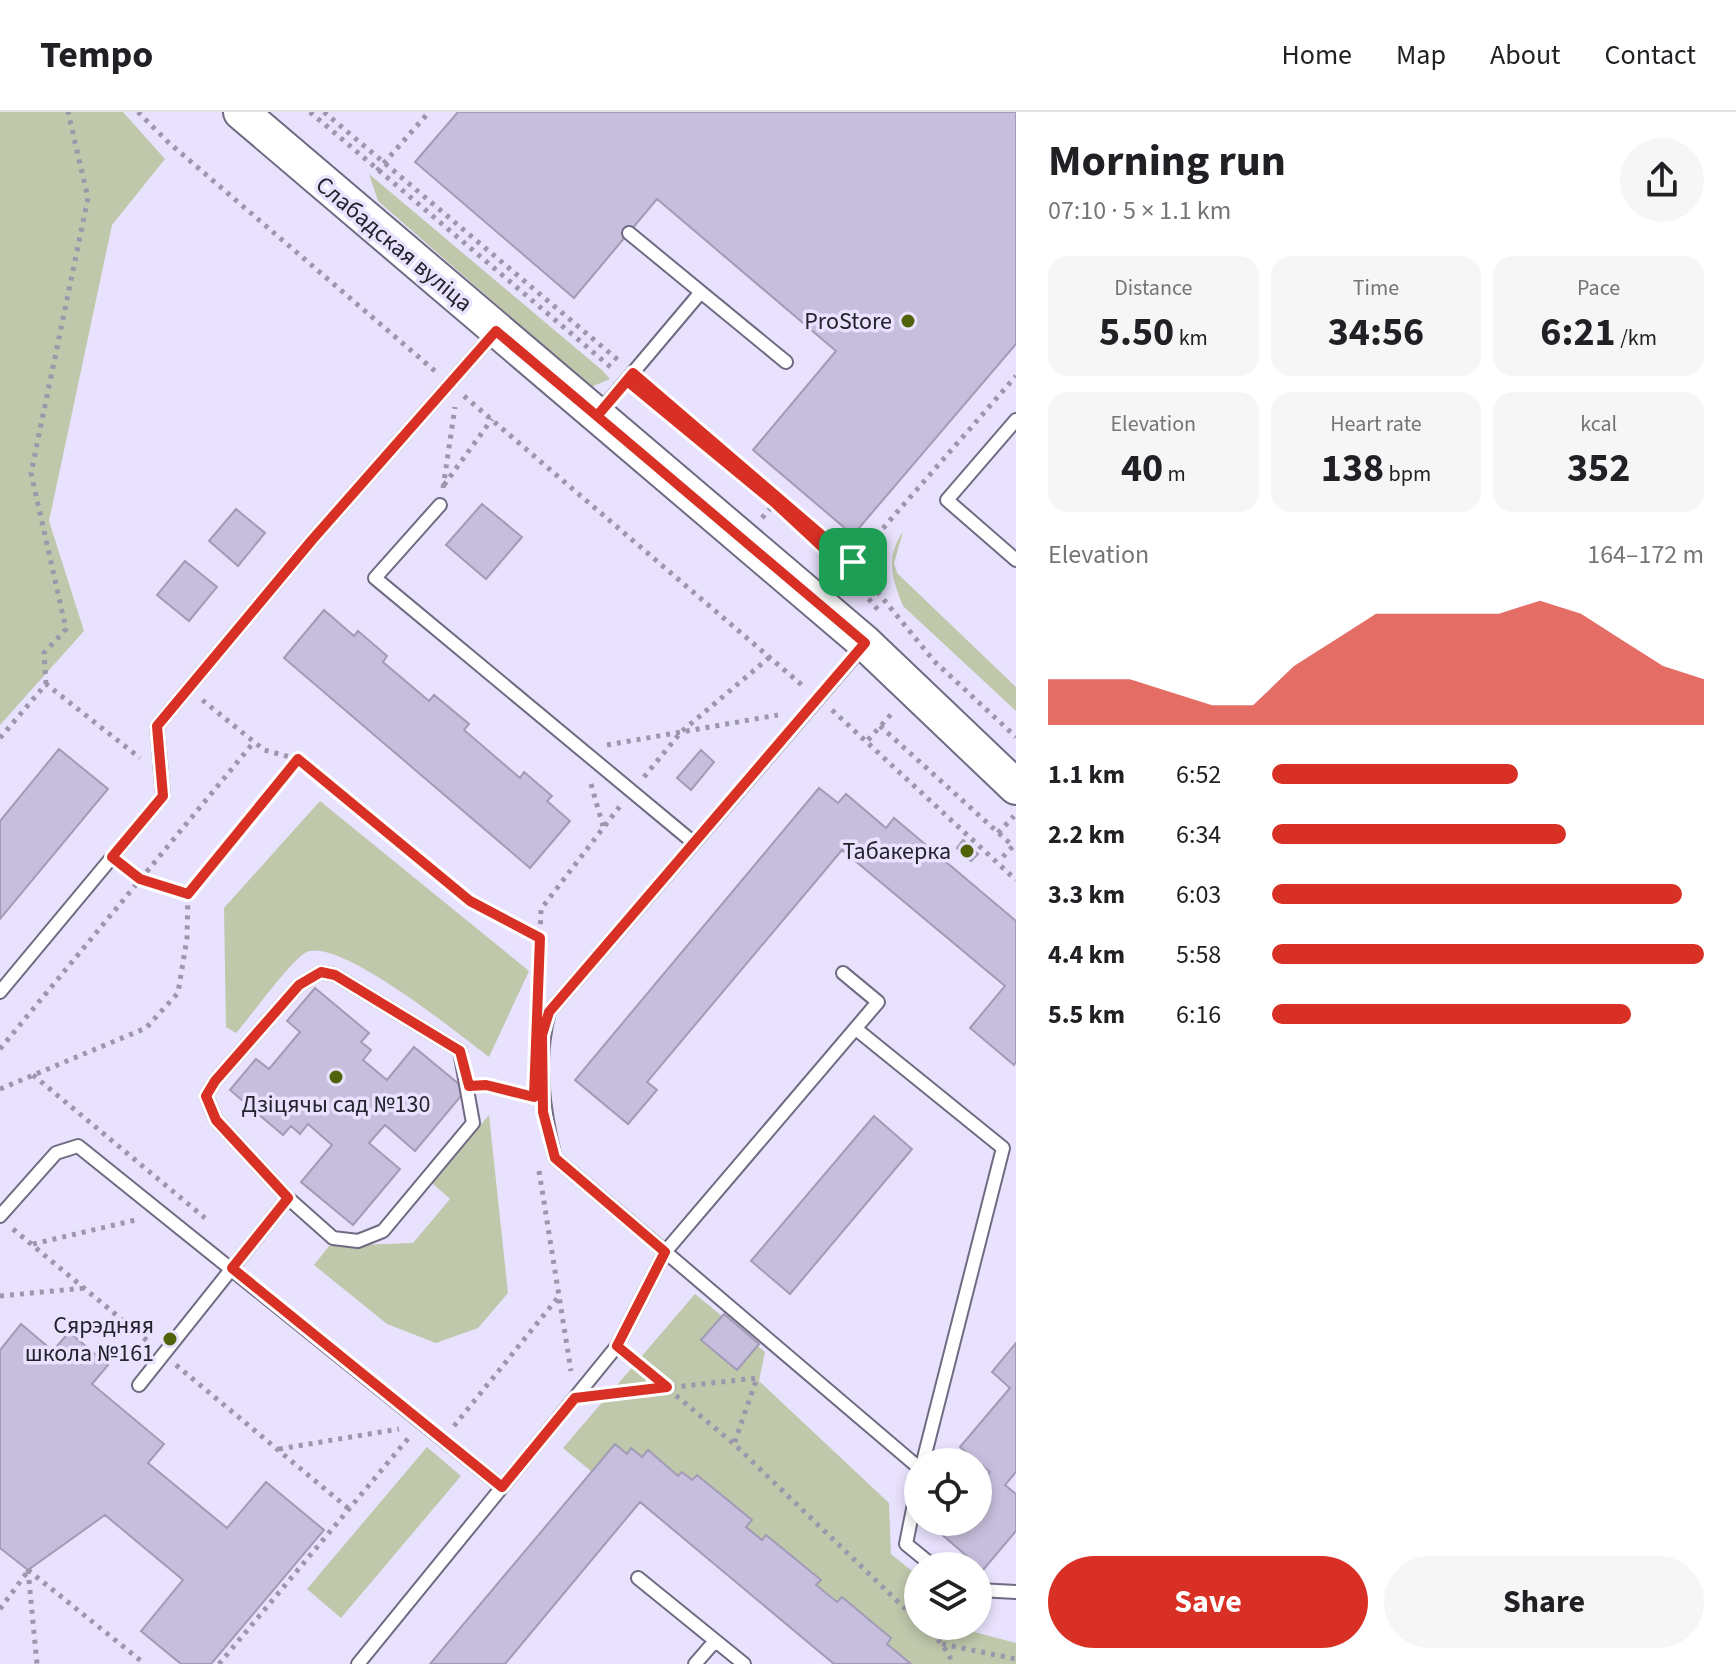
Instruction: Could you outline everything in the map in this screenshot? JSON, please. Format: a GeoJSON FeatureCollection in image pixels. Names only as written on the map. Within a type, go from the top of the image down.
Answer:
{"type":"FeatureCollection","features":[{"type":"Feature","properties":{"kind":"main road","name":"Слабадская вуліца"},"geometry":{"type":"LineString","coordinates":[[241,112],[597,416],[874,630],[1016,787]]}},
{"type":"Feature","properties":{"kind":"lane"},"geometry":{"type":"LineString","coordinates":[[629,233],[786,362]]}},
{"type":"Feature","properties":{"kind":"lane"},"geometry":{"type":"LineString","coordinates":[[597,416],[701,292]]}},
{"type":"Feature","properties":{"kind":"lane"},"geometry":{"type":"LineString","coordinates":[[0,992],[163,796],[157,726],[496,331]]}},
{"type":"Feature","properties":{"kind":"lane"},"geometry":{"type":"LineString","coordinates":[[1016,420],[947,500],[1016,560]]}},
{"type":"Feature","properties":{"kind":"lane"},"geometry":{"type":"LineString","coordinates":[[440,505],[375,578],[694,843]]}},
{"type":"Feature","properties":{"kind":"lane"},"geometry":{"type":"LineString","coordinates":[[874,630],[549,1012],[542,1035],[543,1112],[555,1158],[904,1455]]}},
{"type":"Feature","properties":{"kind":"lane"},"geometry":{"type":"LineString","coordinates":[[321,972],[335,975],[460,1051],[469,1086],[473,1123],[383,1231],[358,1241],[333,1238],[288,1198],[216,1120],[206,1096],[215,1081],[278,1009],[310,978],[321,972]]}},
{"type":"Feature","properties":{"kind":"lane"},"geometry":{"type":"LineString","coordinates":[[358,1664],[617,1346],[665,1252],[878,1002],[843,973]]}},
{"type":"Feature","properties":{"kind":"lane"},"geometry":{"type":"LineString","coordinates":[[856,1029],[1003,1148],[927,1448]]}},
{"type":"Feature","properties":{"kind":"lane"},"geometry":{"type":"LineString","coordinates":[[0,1216],[56,1153],[78,1146],[502,1487]]}},
{"type":"Feature","properties":{"kind":"lane"},"geometry":{"type":"LineString","coordinates":[[139,1385],[288,1198]]}},
{"type":"Feature","properties":{"kind":"lane"},"geometry":{"type":"LineString","coordinates":[[908,1536],[906,1544],[916,1552]]}},
{"type":"Feature","properties":{"kind":"lane"},"geometry":{"type":"LineString","coordinates":[[638,1578],[744,1664]]}},
{"type":"Feature","properties":{"kind":"lane"},"geometry":{"type":"LineString","coordinates":[[992,1591],[1016,1592]]}},
{"type":"Feature","properties":{"kind":"lane"},"geometry":{"type":"LineString","coordinates":[[695,1664],[715,1641]]}},
{"type":"Feature","properties":{"kind":"path"},"geometry":{"type":"LineString","coordinates":[[0,738],[46,684],[44,653],[66,629],[31,473],[88,198],[68,112]]}},
{"type":"Feature","properties":{"kind":"path"},"geometry":{"type":"LineString","coordinates":[[138,112],[168,142],[450,383]]}},
{"type":"Feature","properties":{"kind":"path"},"geometry":{"type":"LineString","coordinates":[[310,112],[377,171],[853,562],[934,661],[1016,737]]}},
{"type":"Feature","properties":{"kind":"path"},"geometry":{"type":"LineString","coordinates":[[324,112],[775,503],[847,570],[874,630]]}},
{"type":"Feature","properties":{"kind":"path"},"geometry":{"type":"LineString","coordinates":[[377,171],[429,112]]}},
{"type":"Feature","properties":{"kind":"path"},"geometry":{"type":"LineString","coordinates":[[833,584],[1016,376]]}},
{"type":"Feature","properties":{"kind":"path"},"geometry":{"type":"LineString","coordinates":[[492,419],[444,486],[458,390],[771,656],[999,861],[1016,880]]}},
{"type":"Feature","properties":{"kind":"path"},"geometry":{"type":"LineString","coordinates":[[758,522],[775,503]]}},
{"type":"Feature","properties":{"kind":"path"},"geometry":{"type":"LineString","coordinates":[[538,1002],[541,909],[681,732],[771,656]]}},
{"type":"Feature","properties":{"kind":"path"},"geometry":{"type":"LineString","coordinates":[[46,684],[161,775]]}},
{"type":"Feature","properties":{"kind":"path"},"geometry":{"type":"LineString","coordinates":[[188,689],[264,750],[298,759],[470,901],[540,938]]}},
{"type":"Feature","properties":{"kind":"path"},"geometry":{"type":"LineString","coordinates":[[581,750],[789,713]]}},
{"type":"Feature","properties":{"kind":"path"},"geometry":{"type":"LineString","coordinates":[[880,726],[1013,846],[999,861]]}},
{"type":"Feature","properties":{"kind":"path"},"geometry":{"type":"LineString","coordinates":[[0,1049],[255,742]]}},
{"type":"Feature","properties":{"kind":"path"},"geometry":{"type":"LineString","coordinates":[[0,1089],[146,1028],[178,993],[187,938],[188,894],[298,759]]}},
{"type":"Feature","properties":{"kind":"path"},"geometry":{"type":"LineString","coordinates":[[998,833],[1016,814]]}},
{"type":"Feature","properties":{"kind":"path"},"geometry":{"type":"LineString","coordinates":[[112,857],[140,879],[188,894]]}},
{"type":"Feature","properties":{"kind":"path"},"geometry":{"type":"LineString","coordinates":[[33,1075],[65,1102]]}},
{"type":"Feature","properties":{"kind":"path"},"geometry":{"type":"LineString","coordinates":[[469,1086],[486,1085],[534,1097]]}},
{"type":"Feature","properties":{"kind":"path"},"geometry":{"type":"LineString","coordinates":[[538,1163],[575,1398],[757,1378],[734,1444]]}},
{"type":"Feature","properties":{"kind":"path"},"geometry":{"type":"LineString","coordinates":[[32,1245],[163,1213]]}},
{"type":"Feature","properties":{"kind":"path"},"geometry":{"type":"LineString","coordinates":[[0,1296],[85,1288]]}},
{"type":"Feature","properties":{"kind":"path"},"geometry":{"type":"LineString","coordinates":[[444,1439],[560,1295]]}},
{"type":"Feature","properties":{"kind":"path"},"geometry":{"type":"LineString","coordinates":[[617,1346],[734,1444],[904,1608]]}},
{"type":"Feature","properties":{"kind":"path"},"geometry":{"type":"LineString","coordinates":[[219,1664],[419,1426],[278,1449]]}},
{"type":"Feature","properties":{"kind":"path"},"geometry":{"type":"LineString","coordinates":[[0,1609],[28,1570]]}},
{"type":"Feature","properties":{"kind":"path"},"geometry":{"type":"LineString","coordinates":[[28,1570],[37,1664]]}},
{"type":"Feature","properties":{"kind":"path"},"geometry":{"type":"LineString","coordinates":[[28,1570],[145,1664]]}},
{"type":"Feature","properties":{"kind":"path"},"geometry":{"type":"LineString","coordinates":[[938,1640],[954,1664]]}},
{"type":"Feature","properties":{"kind":"path"},"geometry":{"type":"LineString","coordinates":[[942,1644],[1016,1659]]}},
{"type":"Feature","properties":{"kind":"green space"},"geometry":{"type":"Polygon","coordinates":[[[0,112],[123,112],[165,159],[112,225],[49,521],[84,631],[0,725],[0,112]]]}},
{"type":"Feature","properties":{"kind":"green space"},"geometry":{"type":"Polygon","coordinates":[[[369,174],[610,379],[591,387],[378,201],[369,174]]]}},
{"type":"Feature","properties":{"kind":"green space"},"geometry":{"type":"Polygon","coordinates":[[[903,532],[894,563],[897,573],[1016,687],[1016,711],[903,606],[896,587],[892,559],[903,532]]]}},
{"type":"Feature","properties":{"kind":"green space"},"geometry":{"type":"Polygon","coordinates":[[[320,801],[529,971],[489,1057],[398,990],[342,958],[320,951],[305,953],[298,959],[236,1033],[226,1027],[224,908],[320,801]]]}},
{"type":"Feature","properties":{"kind":"green space"},"geometry":{"type":"Polygon","coordinates":[[[489,1115],[508,1293],[478,1328],[436,1343],[387,1324],[314,1265],[329,1246],[413,1243],[450,1199],[432,1183],[489,1115]]]}},
{"type":"Feature","properties":{"kind":"green space"},"geometry":{"type":"Polygon","coordinates":[[[695,1294],[722,1316],[702,1341],[737,1370],[758,1346],[765,1352],[759,1381],[889,1503],[891,1554],[904,1565],[904,1640],[992,1640],[992,1637],[1016,1643],[1016,1664],[911,1664],[887,1644],[891,1638],[842,1597],[837,1602],[816,1585],[820,1580],[767,1535],[762,1540],[746,1527],[751,1520],[697,1475],[692,1480],[682,1472],[678,1476],[648,1451],[642,1457],[631,1448],[627,1454],[615,1444],[592,1472],[563,1448],[695,1294]]]}},
{"type":"Feature","properties":{"kind":"green space"},"geometry":{"type":"Polygon","coordinates":[[[427,1447],[461,1476],[341,1618],[307,1589],[427,1447]]]}},
{"type":"Feature","properties":{"kind":"building","name":"ProStore"},"geometry":{"type":"Polygon","coordinates":[[[458,112],[1016,112],[1016,344],[853,535],[753,450],[836,351],[657,199],[574,298],[415,162],[458,112]]]}},
{"type":"Feature","properties":{"kind":"building"},"geometry":{"type":"Polygon","coordinates":[[[482,504],[522,537],[486,579],[446,545],[482,504]]]}},
{"type":"Feature","properties":{"kind":"building"},"geometry":{"type":"Polygon","coordinates":[[[236,509],[265,533],[238,566],[209,541],[236,509]]]}},
{"type":"Feature","properties":{"kind":"building"},"geometry":{"type":"Polygon","coordinates":[[[185,561],[217,587],[189,621],[157,595],[185,561]]]}},
{"type":"Feature","properties":{"kind":"building"},"geometry":{"type":"Polygon","coordinates":[[[324,610],[354,636],[358,631],[387,656],[383,662],[429,701],[434,695],[469,724],[464,730],[520,778],[524,772],[552,796],[547,801],[570,821],[530,868],[284,658],[324,610]]]}},
{"type":"Feature","properties":{"kind":"building"},"geometry":{"type":"Polygon","coordinates":[[[59,749],[108,789],[0,919],[0,821],[59,749]]]}},
{"type":"Feature","properties":{"kind":"building"},"geometry":{"type":"Polygon","coordinates":[[[701,750],[714,762],[691,790],[677,778],[701,750]]]}},
{"type":"Feature","properties":{"kind":"building"},"geometry":{"type":"Polygon","coordinates":[[[819,788],[838,803],[846,794],[886,828],[894,818],[1016,921],[1016,1062],[1014,1065],[970,1028],[1005,986],[842,850],[647,1082],[657,1090],[628,1124],[575,1080],[819,788]]]}},
{"type":"Feature","properties":{"kind":"building","name":"Табакерка"},"geometry":{"type":"Polygon","coordinates":[[[963,840],[978,854],[971,861],[957,848],[963,840]]]}},
{"type":"Feature","properties":{"kind":"building"},"geometry":{"type":"Polygon","coordinates":[[[315,988],[369,1033],[361,1042],[371,1050],[363,1060],[387,1080],[414,1047],[466,1090],[415,1151],[385,1125],[369,1143],[400,1169],[353,1225],[301,1182],[332,1145],[308,1124],[300,1134],[291,1126],[283,1135],[230,1090],[256,1059],[269,1069],[300,1032],[287,1021],[315,988]]]}},
{"type":"Feature","properties":{"kind":"building"},"geometry":{"type":"Polygon","coordinates":[[[874,1116],[912,1149],[790,1294],[751,1261],[874,1116]]]}},
{"type":"Feature","properties":{"kind":"building"},"geometry":{"type":"Polygon","coordinates":[[[724,1314],[759,1344],[737,1370],[701,1340],[724,1314]]]}},
{"type":"Feature","properties":{"kind":"building"},"geometry":{"type":"Polygon","coordinates":[[[21,1324],[53,1351],[69,1332],[108,1365],[92,1384],[164,1444],[148,1463],[227,1528],[266,1482],[324,1530],[211,1664],[181,1664],[141,1631],[183,1580],[105,1515],[28,1570],[0,1548],[0,1350],[21,1324]]]}},
{"type":"Feature","properties":{"kind":"building"},"geometry":{"type":"Polygon","coordinates":[[[1016,1343],[1016,1472],[1005,1485],[1016,1494],[1016,1531],[992,1559],[992,1552],[962,1552],[944,1536],[992,1536],[992,1448],[960,1447],[1010,1388],[992,1372],[1016,1343]]]}},
{"type":"Feature","properties":{"kind":"building"},"geometry":{"type":"Polygon","coordinates":[[[615,1444],[627,1454],[631,1448],[642,1457],[648,1450],[678,1476],[682,1472],[692,1480],[697,1475],[752,1520],[746,1527],[762,1540],[766,1535],[821,1580],[816,1585],[837,1602],[842,1597],[891,1638],[887,1644],[911,1664],[834,1664],[640,1502],[505,1664],[430,1664],[615,1444]]]}},
{"type":"Feature","properties":{"kind":"place","name":"ProStore"},"geometry":{"type":"Point","coordinates":[908,321]}},
{"type":"Feature","properties":{"kind":"place","name":"Табакерка"},"geometry":{"type":"Point","coordinates":[967,851]}},
{"type":"Feature","properties":{"kind":"place","name":"Дзіцячы сад №130"},"geometry":{"type":"Point","coordinates":[336,1077]}},
{"type":"Feature","properties":{"kind":"place","name":"Сярэдняя школа №161"},"geometry":{"type":"Point","coordinates":[170,1339]}},
{"type":"Feature","properties":{"kind":"route"},"geometry":{"type":"LineString","coordinates":[[853,562],[633,373],[597,416],[865,643],[549,1012],[542,1035],[543,1112],[555,1158],[665,1252],[617,1346],[667,1387],[575,1398],[502,1487],[232,1268],[288,1198],[216,1120],[206,1096],[215,1081],[299,985],[321,972],[335,975],[460,1051],[469,1086],[486,1085],[534,1097],[540,938],[470,901],[298,759],[188,894],[140,879],[112,857],[163,796],[157,726],[312,540],[496,331],[597,416],[627,381],[775,503],[847,570],[853,562]]}}]}
